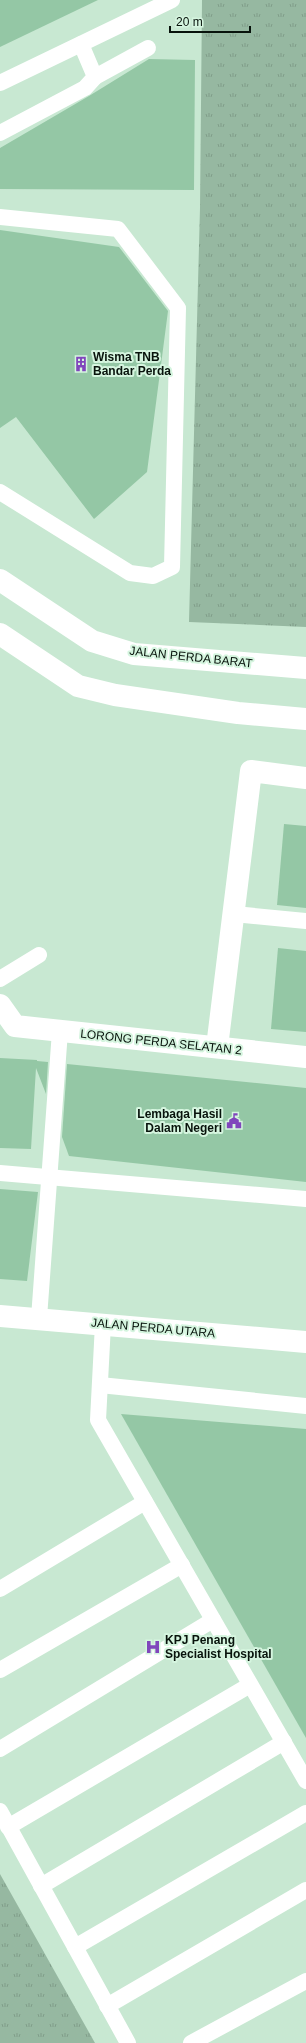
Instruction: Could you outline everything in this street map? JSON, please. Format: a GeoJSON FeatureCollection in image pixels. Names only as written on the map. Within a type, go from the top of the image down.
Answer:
{"type":"FeatureCollection","features":[{"type":"Feature","properties":{"kind":"street","name":"JALAN PERDA BARAT"},"geometry":{"type":"LineString","coordinates":[[0,580],[92,642],[134,654],[306,668]]}},
{"type":"Feature","properties":{"kind":"street"},"geometry":{"type":"LineString","coordinates":[[0,634],[78,686],[100,691],[238,713],[306,719]]}},
{"type":"Feature","properties":{"kind":"street"},"geometry":{"type":"LineString","coordinates":[[0,652],[25,652]]}},
{"type":"Feature","properties":{"kind":"street"},"geometry":{"type":"LineString","coordinates":[[217,1047],[251,771],[306,778]]}},
{"type":"Feature","properties":{"kind":"street","name":"LORONG PERDA SELATAN 2"},"geometry":{"type":"LineString","coordinates":[[0,1005],[15,1026],[306,1057]]}},
{"type":"Feature","properties":{"kind":"street","name":"JALAN PERDA UTARA"},"geometry":{"type":"LineString","coordinates":[[0,1316],[39,1318],[306,1342]]}},
{"type":"Feature","properties":{"kind":"lane"},"geometry":{"type":"LineString","coordinates":[[0,83],[172,0]]}},
{"type":"Feature","properties":{"kind":"lane"},"geometry":{"type":"LineString","coordinates":[[81,44],[95,77]]}},
{"type":"Feature","properties":{"kind":"lane"},"geometry":{"type":"LineString","coordinates":[[0,133],[85,88],[95,77],[148,48]]}},
{"type":"Feature","properties":{"kind":"lane"},"geometry":{"type":"LineString","coordinates":[[0,217],[118,229],[178,308],[172,567],[152,576],[130,573],[0,492]]}},
{"type":"Feature","properties":{"kind":"lane"},"geometry":{"type":"LineString","coordinates":[[234,914],[306,922]]}},
{"type":"Feature","properties":{"kind":"lane"},"geometry":{"type":"LineString","coordinates":[[0,979],[38,955]]}},
{"type":"Feature","properties":{"kind":"lane"},"geometry":{"type":"LineString","coordinates":[[39,1318],[60,1031]]}},
{"type":"Feature","properties":{"kind":"lane"},"geometry":{"type":"LineString","coordinates":[[0,1173],[306,1199]]}},
{"type":"Feature","properties":{"kind":"lane"},"geometry":{"type":"LineString","coordinates":[[103,1324],[98,1420],[306,1781]]}},
{"type":"Feature","properties":{"kind":"lane"},"geometry":{"type":"LineString","coordinates":[[100,1384],[306,1406]]}},
{"type":"Feature","properties":{"kind":"lane"},"geometry":{"type":"LineString","coordinates":[[0,1589],[145,1502]]}},
{"type":"Feature","properties":{"kind":"lane"},"geometry":{"type":"LineString","coordinates":[[0,1670],[182,1565]]}},
{"type":"Feature","properties":{"kind":"lane"},"geometry":{"type":"LineString","coordinates":[[0,1749],[213,1620]]}},
{"type":"Feature","properties":{"kind":"lane"},"geometry":{"type":"LineString","coordinates":[[8,1827],[250,1684]]}},
{"type":"Feature","properties":{"kind":"lane"},"geometry":{"type":"LineString","coordinates":[[42,1886],[284,1742]]}},
{"type":"Feature","properties":{"kind":"lane"},"geometry":{"type":"LineString","coordinates":[[0,1811],[128,2043]]}},
{"type":"Feature","properties":{"kind":"lane"},"geometry":{"type":"LineString","coordinates":[[75,1947],[306,1813]]}},
{"type":"Feature","properties":{"kind":"lane"},"geometry":{"type":"LineString","coordinates":[[107,2006],[306,1890]]}},
{"type":"Feature","properties":{"kind":"lane"},"geometry":{"type":"LineString","coordinates":[[191,2043],[306,1981]]}},
{"type":"Feature","properties":{"kind":"green space"},"geometry":{"type":"Polygon","coordinates":[[[202,0],[306,0],[306,627],[189,622],[200,208],[202,0]]]}},
{"type":"Feature","properties":{"kind":"green space"},"geometry":{"type":"Polygon","coordinates":[[[0,1874],[95,2043],[0,2043],[0,1874]]]}},
{"type":"Feature","properties":{"kind":"building"},"geometry":{"type":"Polygon","coordinates":[[[0,0],[98,0],[0,47],[0,0]]]}},
{"type":"Feature","properties":{"kind":"building"},"geometry":{"type":"Polygon","coordinates":[[[149,59],[195,60],[194,190],[0,189],[0,148],[149,59]]]}},
{"type":"Feature","properties":{"kind":"building","name":"Wisma TNB Bandar Perda"},"geometry":{"type":"Polygon","coordinates":[[[0,230],[119,247],[168,311],[147,472],[94,519],[16,417],[0,428],[0,230]]]}},
{"type":"Feature","properties":{"kind":"building"},"geometry":{"type":"Polygon","coordinates":[[[284,824],[306,826],[306,908],[277,905],[284,824]]]}},
{"type":"Feature","properties":{"kind":"building"},"geometry":{"type":"Polygon","coordinates":[[[278,948],[306,951],[306,1032],[271,1029],[278,948]]]}},
{"type":"Feature","properties":{"kind":"building"},"geometry":{"type":"Polygon","coordinates":[[[0,1058],[48,1062],[46,1094],[36,1068],[31,1149],[0,1148],[0,1058]]]}},
{"type":"Feature","properties":{"kind":"building"},"geometry":{"type":"Polygon","coordinates":[[[67,1064],[306,1088],[306,1182],[69,1156],[62,1137],[67,1064]]]}},
{"type":"Feature","properties":{"kind":"building"},"geometry":{"type":"Polygon","coordinates":[[[0,1189],[38,1192],[27,1281],[0,1279],[0,1189]]]}},
{"type":"Feature","properties":{"kind":"building"},"geometry":{"type":"Polygon","coordinates":[[[121,1414],[306,1429],[306,1738],[230,1605],[121,1414]]]}},
{"type":"Feature","properties":{"kind":"place","name":"Wisma TNB Bandar Perda"},"geometry":{"type":"Point","coordinates":[81,364]}},
{"type":"Feature","properties":{"kind":"place","name":"Lembaga Hasil Dalam Negeri"},"geometry":{"type":"Point","coordinates":[234,1121]}},
{"type":"Feature","properties":{"kind":"place","name":"KPJ Penang Specialist Hospital"},"geometry":{"type":"Point","coordinates":[153,1647]}}]}
